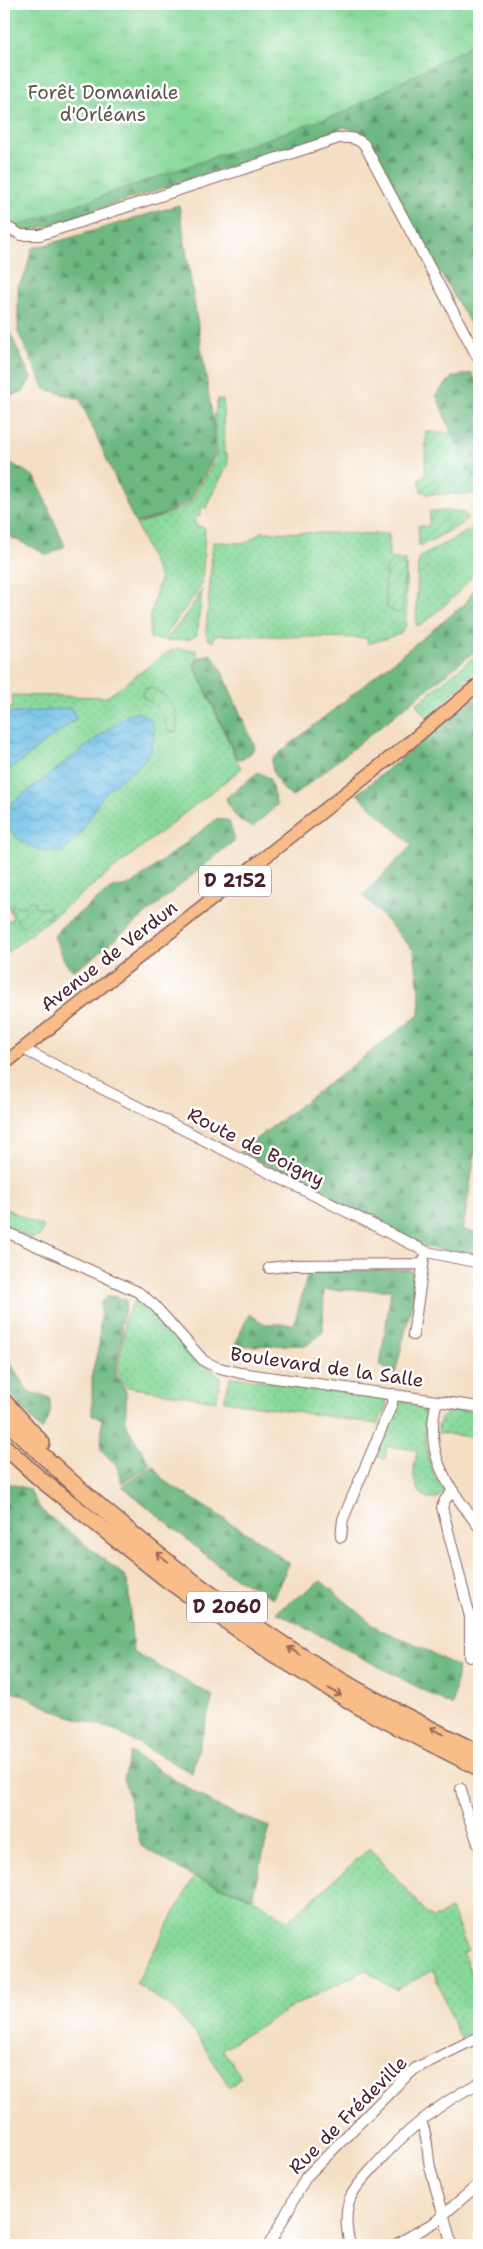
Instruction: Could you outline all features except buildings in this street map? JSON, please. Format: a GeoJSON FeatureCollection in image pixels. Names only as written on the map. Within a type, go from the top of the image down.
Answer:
{"type":"FeatureCollection","features":[{"type":"Feature","properties":{"kind":"highway"},"geometry":{"type":"LineString","coordinates":[[4,1401],[108,1513]]}},
{"type":"Feature","properties":{"kind":"highway","name":"D 2060"},"geometry":{"type":"LineString","coordinates":[[4,1419],[37,1451],[108,1513],[156,1553],[230,1609],[311,1662],[412,1719],[479,1753]]}},
{"type":"Feature","properties":{"kind":"highway","name":"D 2060"},"geometry":{"type":"LineString","coordinates":[[4,1436],[124,1544],[166,1578],[272,1654],[363,1708],[479,1768]]}},
{"type":"Feature","properties":{"kind":"highway"},"geometry":{"type":"LineString","coordinates":[[4,1446],[38,1478],[124,1544]]}},
{"type":"Feature","properties":{"kind":"main road","name":"Avenue de Verdun"},"geometry":{"type":"LineString","coordinates":[[446,712],[479,673]]}},
{"type":"Feature","properties":{"kind":"main road","name":"Avenue de Verdun"},"geometry":{"type":"LineString","coordinates":[[5,1063],[410,742],[479,684]]}},
{"type":"Feature","properties":{"kind":"street"},"geometry":{"type":"LineString","coordinates":[[4,225],[21,235],[40,235],[330,141],[349,137],[358,139],[364,144],[479,360]]}},
{"type":"Feature","properties":{"kind":"street","name":"Route de Boigny"},"geometry":{"type":"LineString","coordinates":[[23,1049],[427,1252],[479,1263]]}},
{"type":"Feature","properties":{"kind":"street","name":"Boulevard de la Salle"},"geometry":{"type":"LineString","coordinates":[[4,1231],[138,1292],[154,1305],[204,1360],[216,1367],[240,1373],[479,1407]]}},
{"type":"Feature","properties":{"kind":"street"},"geometry":{"type":"LineString","coordinates":[[413,1335],[423,1264],[427,1252]]}},
{"type":"Feature","properties":{"kind":"street"},"geometry":{"type":"LineString","coordinates":[[269,1268],[293,1265],[423,1264]]}},
{"type":"Feature","properties":{"kind":"street"},"geometry":{"type":"LineString","coordinates":[[341,1537],[343,1519],[392,1404],[393,1394]]}},
{"type":"Feature","properties":{"kind":"street"},"geometry":{"type":"LineString","coordinates":[[437,1401],[432,1429],[437,1462],[452,1492],[479,1527]]}},
{"type":"Feature","properties":{"kind":"street"},"geometry":{"type":"LineString","coordinates":[[452,1492],[442,1507],[470,1617],[470,1657]]}},
{"type":"Feature","properties":{"kind":"street"},"geometry":{"type":"LineString","coordinates":[[461,1788],[464,1804],[479,1846]]}},
{"type":"Feature","properties":{"kind":"street","name":"Rue de Frédeville"},"geometry":{"type":"LineString","coordinates":[[268,2245],[306,2177],[400,2082],[416,2068],[479,2037]]}},
{"type":"Feature","properties":{"kind":"street"},"geometry":{"type":"LineString","coordinates":[[350,2245],[346,2219],[352,2195],[394,2144],[435,2110],[479,2083]]}},
{"type":"Feature","properties":{"kind":"street"},"geometry":{"type":"LineString","coordinates":[[421,2122],[425,2128],[433,2179],[444,2213],[451,2245]]}},
{"type":"Feature","properties":{"kind":"street"},"geometry":{"type":"LineString","coordinates":[[395,2245],[428,2226],[479,2184]]}},
{"type":"Feature","properties":{"kind":"green space","name":"Forêt Domaniale d'Orléans"},"geometry":{"type":"Polygon","coordinates":[[[4,4],[479,4],[479,338],[401,207],[362,132],[344,127],[321,137],[4,240],[4,4]]]}},
{"type":"Feature","properties":{"kind":"green space","name":"Forêt Domaniale d'Orléans"},"geometry":{"type":"Polygon","coordinates":[[[4,4],[479,4],[479,41],[344,112],[4,230],[4,4]]]}},
{"type":"Feature","properties":{"kind":"green space"},"geometry":{"type":"Polygon","coordinates":[[[179,205],[213,422],[215,456],[190,501],[160,516],[135,523],[80,399],[45,389],[18,332],[18,286],[25,275],[32,248],[179,205]]]}},
{"type":"Feature","properties":{"kind":"green space"},"geometry":{"type":"Polygon","coordinates":[[[4,289],[7,289],[8,329],[31,378],[24,391],[4,398],[4,289]]]}},
{"type":"Feature","properties":{"kind":"green space"},"geometry":{"type":"Polygon","coordinates":[[[472,373],[479,386],[479,481],[467,468],[436,395],[452,377],[472,373]]]}},
{"type":"Feature","properties":{"kind":"green space"},"geometry":{"type":"Polygon","coordinates":[[[218,399],[223,400],[224,454],[227,454],[228,465],[208,502],[207,508],[201,507],[201,515],[195,518],[195,525],[205,528],[202,585],[162,640],[150,638],[150,616],[160,579],[136,524],[160,517],[191,503],[217,457],[214,418],[218,399]]]}},
{"type":"Feature","properties":{"kind":"green space"},"geometry":{"type":"Polygon","coordinates":[[[426,432],[453,433],[467,468],[479,481],[479,494],[427,494],[421,491],[419,478],[425,477],[426,432]]]}},
{"type":"Feature","properties":{"kind":"green space"},"geometry":{"type":"Polygon","coordinates":[[[4,459],[35,477],[65,546],[48,555],[4,534],[4,459]]]}},
{"type":"Feature","properties":{"kind":"green space"},"geometry":{"type":"Polygon","coordinates":[[[430,511],[459,511],[465,514],[465,517],[468,517],[461,524],[423,545],[419,545],[418,525],[426,527],[429,525],[430,511]]]}},
{"type":"Feature","properties":{"kind":"green space"},"geometry":{"type":"Polygon","coordinates":[[[479,525],[479,561],[471,578],[436,613],[421,625],[416,625],[418,563],[420,557],[479,525]]]}},
{"type":"Feature","properties":{"kind":"green space"},"geometry":{"type":"Polygon","coordinates":[[[261,532],[389,534],[389,558],[406,560],[406,625],[400,634],[368,644],[367,638],[214,635],[213,642],[208,639],[206,633],[213,542],[246,543],[261,532]]]}},
{"type":"Feature","properties":{"kind":"green space"},"geometry":{"type":"Polygon","coordinates":[[[391,563],[404,565],[405,570],[402,611],[398,613],[387,608],[385,589],[386,567],[391,563]]]}},
{"type":"Feature","properties":{"kind":"green space"},"geometry":{"type":"Polygon","coordinates":[[[479,581],[479,648],[292,797],[288,794],[280,785],[275,775],[272,759],[466,603],[479,581]]]}},
{"type":"Feature","properties":{"kind":"green space"},"geometry":{"type":"Polygon","coordinates":[[[202,590],[197,635],[190,639],[165,641],[188,612],[202,590]]]}},
{"type":"Feature","properties":{"kind":"green space"},"geometry":{"type":"Polygon","coordinates":[[[176,649],[196,650],[198,656],[194,665],[241,769],[4,955],[4,923],[13,918],[4,893],[4,712],[13,707],[12,695],[107,697],[168,652],[176,649]]]}},
{"type":"Feature","properties":{"kind":"green space"},"geometry":{"type":"Polygon","coordinates":[[[479,653],[479,666],[428,720],[416,704],[479,653]]]}},
{"type":"Feature","properties":{"kind":"green space"},"geometry":{"type":"Polygon","coordinates":[[[211,654],[219,665],[255,747],[242,760],[237,758],[195,666],[198,658],[211,654]]]}},
{"type":"Feature","properties":{"kind":"green space"},"geometry":{"type":"Polygon","coordinates":[[[152,688],[164,696],[173,706],[177,717],[176,732],[168,731],[159,710],[141,696],[144,689],[152,688]]]}},
{"type":"Feature","properties":{"kind":"green space"},"geometry":{"type":"Polygon","coordinates":[[[479,695],[479,1129],[463,1230],[479,1233],[479,1257],[428,1248],[240,1151],[419,1015],[420,998],[414,951],[363,895],[412,845],[357,794],[479,695]]]}},
{"type":"Feature","properties":{"kind":"green space"},"geometry":{"type":"Polygon","coordinates":[[[258,772],[269,778],[277,805],[253,827],[244,823],[236,816],[226,798],[258,772]]]}},
{"type":"Feature","properties":{"kind":"green space"},"geometry":{"type":"Polygon","coordinates":[[[218,818],[229,821],[235,840],[90,960],[73,970],[66,964],[54,936],[61,927],[112,888],[132,884],[218,818]]]}},
{"type":"Feature","properties":{"kind":"green space"},"geometry":{"type":"Polygon","coordinates":[[[35,901],[35,907],[48,909],[51,913],[50,917],[43,918],[27,930],[22,927],[10,910],[13,905],[24,907],[28,902],[35,901]]]}},
{"type":"Feature","properties":{"kind":"green space"},"geometry":{"type":"Polygon","coordinates":[[[4,1208],[44,1227],[39,1237],[30,1238],[4,1226],[4,1208]]]}},
{"type":"Feature","properties":{"kind":"green space"},"geometry":{"type":"Polygon","coordinates":[[[410,1269],[417,1283],[395,1374],[380,1366],[391,1290],[324,1290],[323,1332],[307,1345],[234,1346],[249,1314],[265,1324],[294,1324],[309,1270],[410,1269]]]}},
{"type":"Feature","properties":{"kind":"green space"},"geometry":{"type":"Polygon","coordinates":[[[108,1296],[126,1300],[125,1312],[120,1324],[123,1333],[116,1368],[117,1378],[125,1388],[126,1393],[126,1425],[150,1464],[149,1467],[122,1483],[116,1465],[101,1450],[102,1420],[92,1415],[92,1373],[99,1345],[101,1302],[108,1296]]]}},
{"type":"Feature","properties":{"kind":"green space"},"geometry":{"type":"Polygon","coordinates":[[[137,1296],[221,1377],[216,1401],[128,1387],[120,1380],[118,1367],[125,1332],[123,1322],[137,1296]]]}},
{"type":"Feature","properties":{"kind":"green space"},"geometry":{"type":"Polygon","coordinates":[[[4,1353],[29,1393],[41,1394],[49,1398],[50,1415],[41,1430],[4,1386],[4,1353]]]}},
{"type":"Feature","properties":{"kind":"green space"},"geometry":{"type":"Polygon","coordinates":[[[230,1378],[383,1397],[387,1400],[387,1405],[378,1424],[224,1401],[230,1378]]]}},
{"type":"Feature","properties":{"kind":"green space"},"geometry":{"type":"Polygon","coordinates":[[[397,1401],[422,1405],[432,1469],[437,1481],[441,1479],[444,1486],[439,1497],[434,1499],[425,1497],[417,1488],[414,1466],[417,1450],[387,1446],[385,1459],[376,1456],[397,1401]]]}},
{"type":"Feature","properties":{"kind":"green space"},"geometry":{"type":"Polygon","coordinates":[[[454,1410],[479,1412],[479,1438],[438,1433],[442,1418],[454,1410]]]}},
{"type":"Feature","properties":{"kind":"green space"},"geometry":{"type":"Polygon","coordinates":[[[154,1466],[163,1480],[261,1542],[289,1564],[273,1598],[229,1574],[122,1486],[154,1466]]]}},
{"type":"Feature","properties":{"kind":"green space"},"geometry":{"type":"Polygon","coordinates":[[[4,1482],[29,1489],[41,1510],[125,1576],[128,1584],[133,1652],[213,1696],[192,1773],[114,1730],[57,1712],[20,1694],[4,1691],[4,1482]]]}},
{"type":"Feature","properties":{"kind":"green space"},"geometry":{"type":"Polygon","coordinates":[[[321,1581],[380,1630],[413,1643],[458,1667],[453,1706],[276,1612],[321,1581]]]}},
{"type":"Feature","properties":{"kind":"green space"},"geometry":{"type":"Polygon","coordinates":[[[130,1752],[220,1808],[270,1827],[252,1898],[194,1877],[141,1846],[124,1779],[130,1752]]]}},
{"type":"Feature","properties":{"kind":"green space"},"geometry":{"type":"Polygon","coordinates":[[[370,1848],[432,1919],[451,1909],[468,1950],[463,1954],[477,1986],[479,1985],[479,2029],[461,2037],[458,2035],[433,1970],[396,1990],[366,1970],[294,2006],[222,2049],[241,2077],[230,2088],[196,2034],[172,2008],[136,1984],[194,1877],[252,1898],[288,1921],[370,1848]]]}},
{"type":"Feature","properties":{"kind":"water"},"geometry":{"type":"Polygon","coordinates":[[[71,708],[76,719],[4,774],[4,714],[71,708]]]}},
{"type":"Feature","properties":{"kind":"water"},"geometry":{"type":"Polygon","coordinates":[[[136,712],[143,714],[153,725],[153,742],[149,752],[137,767],[111,787],[103,796],[74,842],[69,847],[60,851],[50,852],[39,850],[19,840],[7,823],[7,813],[12,803],[127,715],[136,712]]]}}]}
